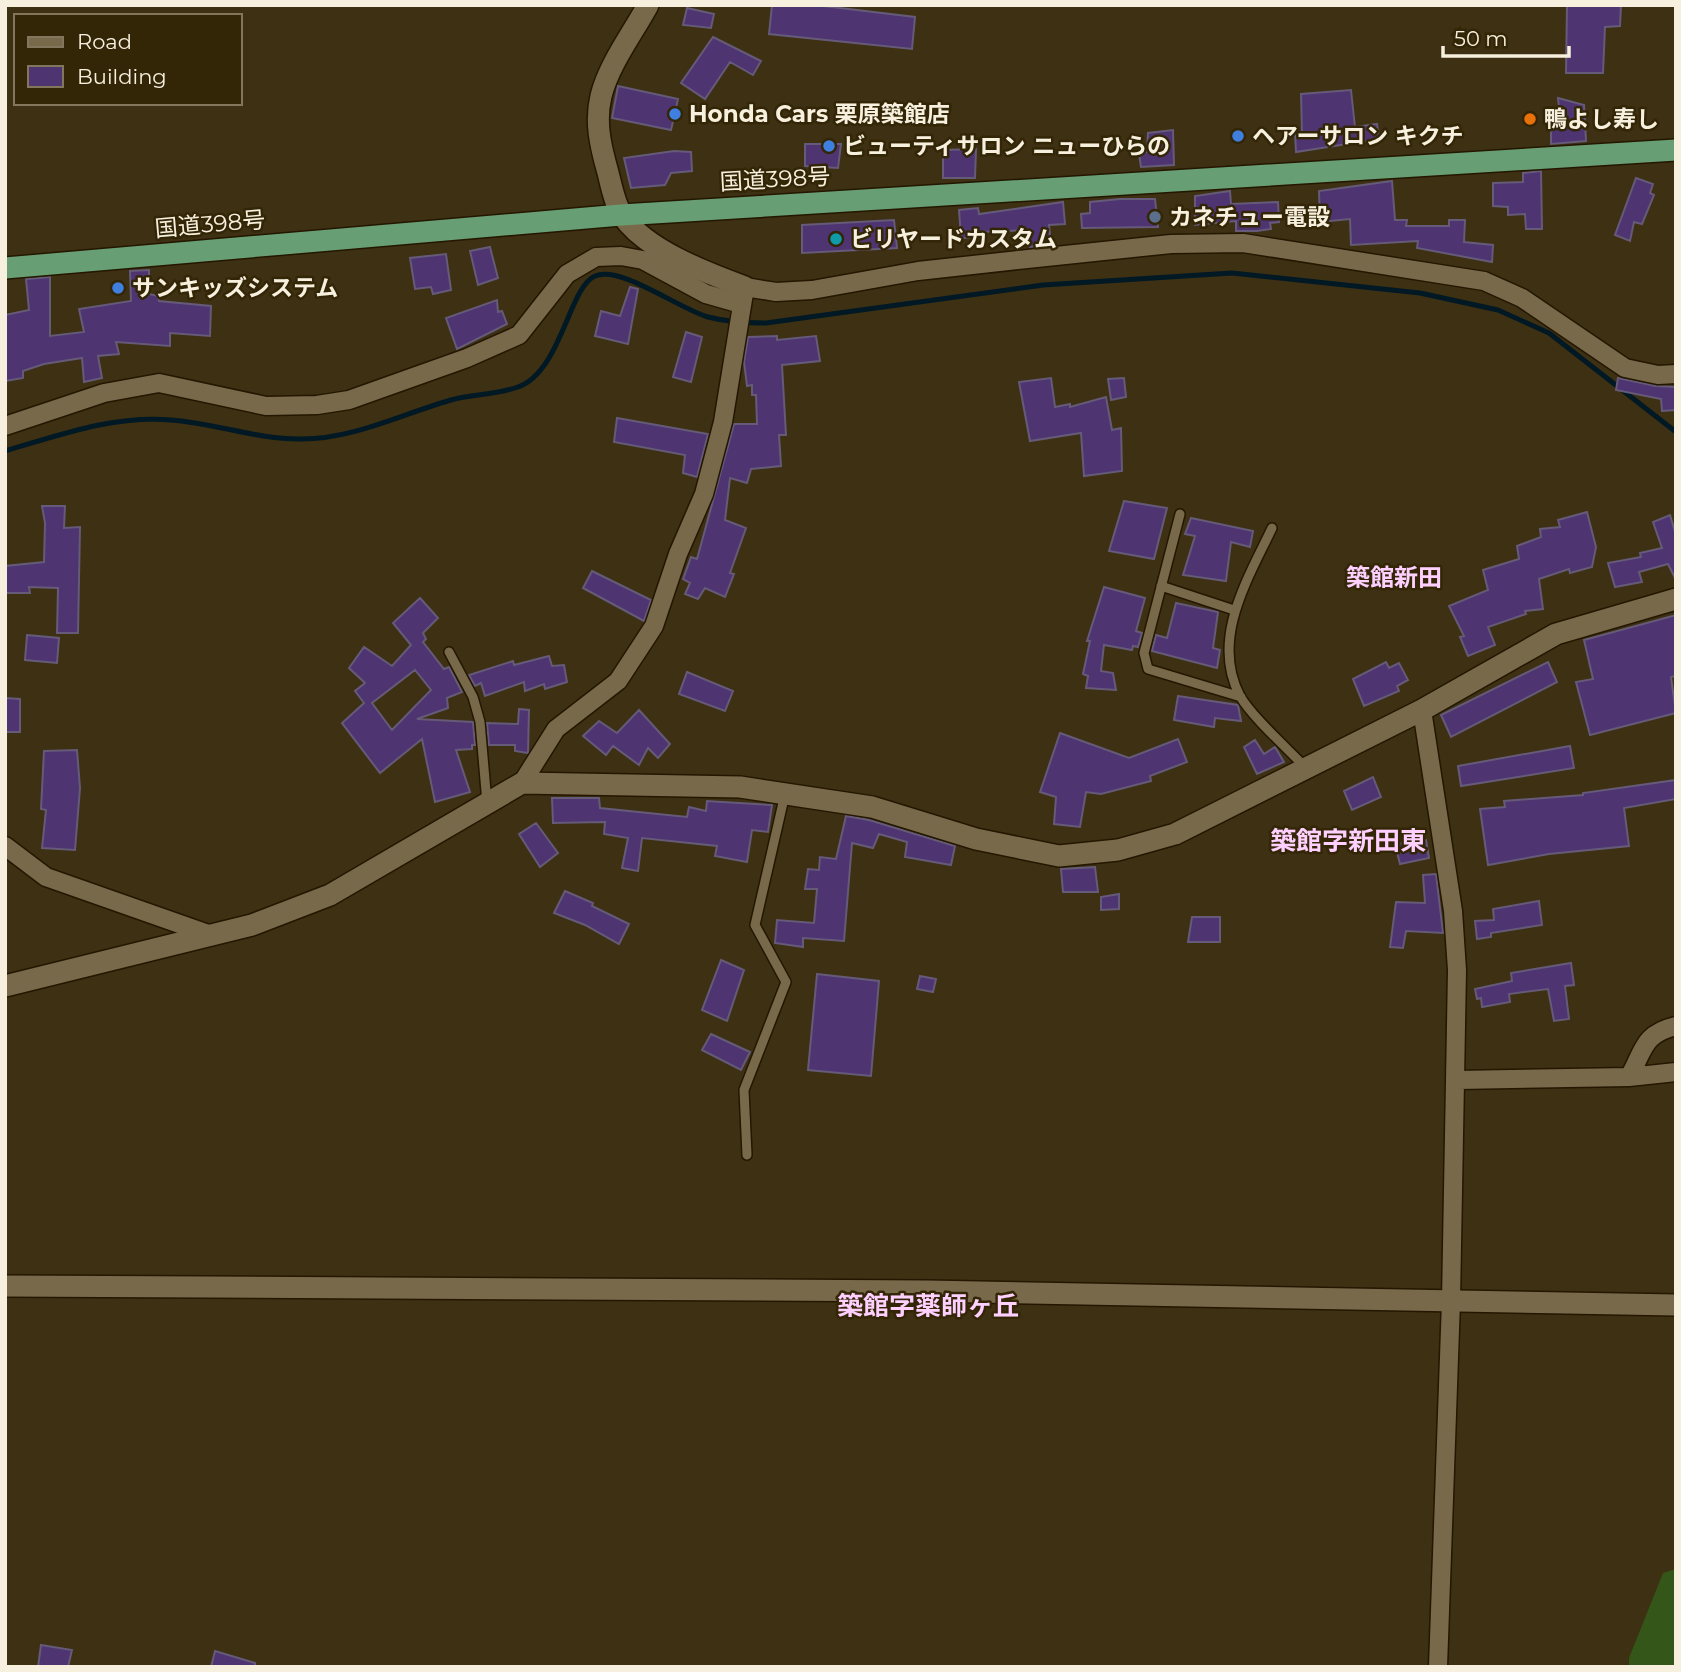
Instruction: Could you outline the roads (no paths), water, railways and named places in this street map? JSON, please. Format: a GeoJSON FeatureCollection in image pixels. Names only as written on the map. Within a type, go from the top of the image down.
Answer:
{"type":"FeatureCollection","features":[{"type":"Feature","properties":{"kind":"highway","name":"国道398号"},"geometry":{"type":"LineString","coordinates":[[5,268],[621,215],[1676,150]]}},
{"type":"Feature","properties":{"kind":"street"},"geometry":{"type":"LineString","coordinates":[[648,5],[606,83],[598,113],[598,141],[621,215],[653,244],[712,275],[742,301]]}},
{"type":"Feature","properties":{"kind":"street"},"geometry":{"type":"LineString","coordinates":[[5,426],[104,393],[159,383],[267,406],[317,405],[349,400],[467,358],[519,335],[567,274],[596,257],[621,256],[643,260],[706,293],[742,301],[776,292],[812,290],[918,271],[1171,244],[1243,243],[1307,252],[1374,266],[1439,271],[1484,281],[1522,298],[1625,368],[1658,375],[1676,374]]}},
{"type":"Feature","properties":{"kind":"street"},"geometry":{"type":"LineString","coordinates":[[5,986],[252,925],[330,895],[522,783],[556,729],[618,681],[654,626],[678,554],[704,494],[723,422],[742,301]]}},
{"type":"Feature","properties":{"kind":"street"},"geometry":{"type":"LineString","coordinates":[[522,783],[740,786],[872,807],[976,839],[1059,856],[1118,850],[1175,834],[1422,710],[1556,634],[1676,600]]}},
{"type":"Feature","properties":{"kind":"street"},"geometry":{"type":"LineString","coordinates":[[1422,710],[1453,911],[1457,970],[1451,1301],[1438,1667]]}},
{"type":"Feature","properties":{"kind":"street"},"geometry":{"type":"LineString","coordinates":[[5,846],[46,877],[211,935]]}},
{"type":"Feature","properties":{"kind":"street"},"geometry":{"type":"LineString","coordinates":[[1629,1077],[1643,1045],[1653,1035],[1676,1026]]}},
{"type":"Feature","properties":{"kind":"street"},"geometry":{"type":"LineString","coordinates":[[1457,1080],[1629,1077],[1676,1072]]}},
{"type":"Feature","properties":{"kind":"street"},"geometry":{"type":"LineString","coordinates":[[5,1286],[899,1291],[1676,1305]]}},
{"type":"Feature","properties":{"kind":"lane"},"geometry":{"type":"LineString","coordinates":[[1180,514],[1144,653],[1148,669],[1241,697]]}},
{"type":"Feature","properties":{"kind":"lane"},"geometry":{"type":"LineString","coordinates":[[1272,528],[1234,610],[1230,644],[1234,677],[1241,697],[1306,768]]}},
{"type":"Feature","properties":{"kind":"lane"},"geometry":{"type":"LineString","coordinates":[[1161,586],[1234,610]]}},
{"type":"Feature","properties":{"kind":"lane"},"geometry":{"type":"LineString","coordinates":[[449,652],[472,697],[480,722],[487,803]]}},
{"type":"Feature","properties":{"kind":"lane"},"geometry":{"type":"LineString","coordinates":[[747,1155],[744,1090],[786,982],[755,925],[785,793]]}},
{"type":"Feature","properties":{"kind":"waterway"},"geometry":{"type":"LineString","coordinates":[[5,451],[107,423],[149,419],[187,422],[286,439],[321,438],[359,430],[451,400],[510,390],[533,378],[545,365],[586,283],[595,276],[606,274],[635,282],[708,317],[759,323],[1043,285],[1232,273],[1420,293],[1498,310],[1549,333],[1676,432]]}},
{"type":"Feature","properties":{"kind":"place","name":"Honda Cars 栗原築館店"},"geometry":{"type":"Point","coordinates":[675,114]}},
{"type":"Feature","properties":{"kind":"place","name":"鴨よし寿し"},"geometry":{"type":"Point","coordinates":[1530,119]}},
{"type":"Feature","properties":{"kind":"place","name":"ヘアーサロン キクチ"},"geometry":{"type":"Point","coordinates":[1238,136]}},
{"type":"Feature","properties":{"kind":"place","name":"ビューティサロン ニューひらの"},"geometry":{"type":"Point","coordinates":[829,146]}},
{"type":"Feature","properties":{"kind":"place","name":"カネチュー電設"},"geometry":{"type":"Point","coordinates":[1155,217]}},
{"type":"Feature","properties":{"kind":"place","name":"ビリヤードカスタム"},"geometry":{"type":"Point","coordinates":[836,239]}},
{"type":"Feature","properties":{"kind":"place","name":"サンキッズシステム"},"geometry":{"type":"Point","coordinates":[118,288]}},
{"type":"Feature","properties":{"kind":"district","name":"築館新田"},"geometry":{"type":"Point","coordinates":[1394,578]}},
{"type":"Feature","properties":{"kind":"district","name":"築館字新田東"},"geometry":{"type":"Point","coordinates":[1348,841]}},
{"type":"Feature","properties":{"kind":"district","name":"築館字薬師ヶ丘"},"geometry":{"type":"Point","coordinates":[928,1306]}}]}
